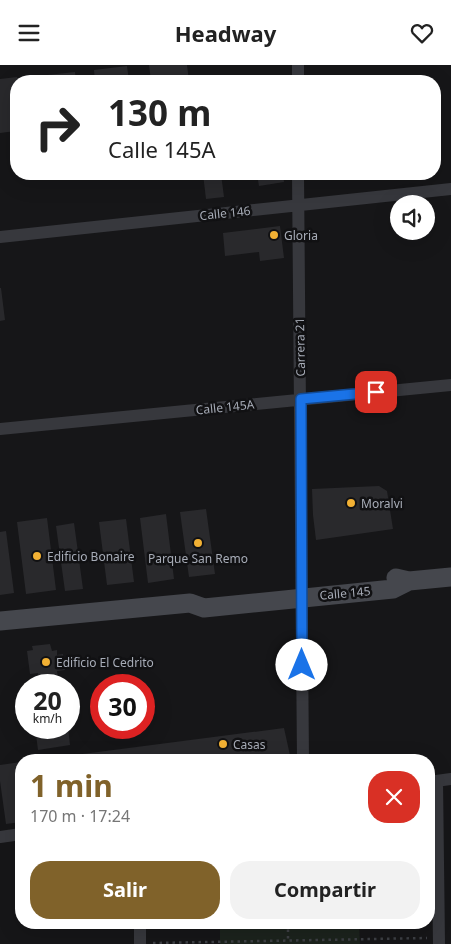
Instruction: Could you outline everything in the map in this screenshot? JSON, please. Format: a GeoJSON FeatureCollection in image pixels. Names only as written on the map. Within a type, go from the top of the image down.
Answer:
{"type":"FeatureCollection","features":[{"type":"Feature","properties":{"kind":"street","name":"Carrera 21"},"geometry":{"type":"LineString","coordinates":[[298,180],[303,754]]}},
{"type":"Feature","properties":{"kind":"street","name":"Calle 146"},"geometry":{"type":"LineString","coordinates":[[0,237],[451,189]]}},
{"type":"Feature","properties":{"kind":"street","name":"Calle 145A"},"geometry":{"type":"LineString","coordinates":[[0,429],[451,385]]}},
{"type":"Feature","properties":{"kind":"street","name":"Calle 145"},"geometry":{"type":"LineString","coordinates":[[0,621],[190,603],[204,607],[302,591],[393,589],[409,581],[451,577]]}},
{"type":"Feature","properties":{"kind":"street"},"geometry":{"type":"LineString","coordinates":[[435,781],[451,779]]}},
{"type":"Feature","properties":{"kind":"street"},"geometry":{"type":"LineString","coordinates":[[435,834],[439,941]]}},
{"type":"Feature","properties":{"kind":"street"},"geometry":{"type":"LineString","coordinates":[[0,837],[15,835]]}},
{"type":"Feature","properties":{"kind":"street"},"geometry":{"type":"LineString","coordinates":[[140,929],[140,944]]}},
{"type":"Feature","properties":{"kind":"path"},"geometry":{"type":"LineString","coordinates":[[288,929],[288,941]]}},
{"type":"Feature","properties":{"kind":"path"},"geometry":{"type":"LineString","coordinates":[[140,944],[288,941],[439,941]]}},
{"type":"Feature","properties":{"kind":"shaded area"},"geometry":{"type":"Polygon","coordinates":[[[220,929],[359,929],[360,944],[220,944],[220,929]]]}},
{"type":"Feature","properties":{"kind":"building"},"geometry":{"type":"Polygon","coordinates":[[[149,65],[187,65],[188,75],[150,75],[149,65]]]}},
{"type":"Feature","properties":{"kind":"building"},"geometry":{"type":"Polygon","coordinates":[[[127,66],[128,75],[94,75],[94,70],[127,66]]]}},
{"type":"Feature","properties":{"kind":"building"},"geometry":{"type":"Polygon","coordinates":[[[75,72],[75,75],[47,75],[75,72]]]}},
{"type":"Feature","properties":{"kind":"building"},"geometry":{"type":"Polygon","coordinates":[[[10,78],[10,132],[0,133],[0,79],[10,78]]]}},
{"type":"Feature","properties":{"kind":"building"},"geometry":{"type":"Polygon","coordinates":[[[204,180],[222,180],[224,197],[206,199],[204,180]]]}},
{"type":"Feature","properties":{"kind":"building"},"geometry":{"type":"Polygon","coordinates":[[[258,180],[284,180],[284,182],[259,186],[258,180]]]}},
{"type":"Feature","properties":{"kind":"building"},"geometry":{"type":"Polygon","coordinates":[[[280,226],[284,258],[260,261],[259,252],[225,256],[223,233],[280,226]]]}},
{"type":"Feature","properties":{"kind":"building"},"geometry":{"type":"Polygon","coordinates":[[[0,288],[5,320],[0,321],[0,288]]]}},
{"type":"Feature","properties":{"kind":"building","name":"Moralvi"},"geometry":{"type":"Polygon","coordinates":[[[379,486],[387,491],[393,529],[316,540],[312,489],[379,486]]]}},
{"type":"Feature","properties":{"kind":"building","name":"Parque San Remo"},"geometry":{"type":"Polygon","coordinates":[[[206,509],[215,574],[189,577],[180,512],[206,509]]]}},
{"type":"Feature","properties":{"kind":"building","name":"Parque San Remo"},"geometry":{"type":"Polygon","coordinates":[[[166,514],[174,579],[148,583],[140,518],[166,514]]]}},
{"type":"Feature","properties":{"kind":"building","name":"Edificio Bonaire"},"geometry":{"type":"Polygon","coordinates":[[[47,518],[56,590],[26,594],[17,522],[47,518]]]}},
{"type":"Feature","properties":{"kind":"building"},"geometry":{"type":"Polygon","coordinates":[[[126,519],[134,582],[107,585],[99,522],[126,519]]]}},
{"type":"Feature","properties":{"kind":"building"},"geometry":{"type":"Polygon","coordinates":[[[74,523],[83,589],[65,591],[56,526],[74,523]]]}},
{"type":"Feature","properties":{"kind":"building"},"geometry":{"type":"Polygon","coordinates":[[[6,531],[14,593],[0,595],[0,532],[6,531]]]}},
{"type":"Feature","properties":{"kind":"building","name":"Edificio El Cedrito"},"geometry":{"type":"Polygon","coordinates":[[[50,644],[52,651],[57,650],[57,655],[63,654],[65,670],[57,671],[57,674],[30,674],[27,651],[33,650],[32,646],[50,644]]]}},
{"type":"Feature","properties":{"kind":"building","name":"Casas"},"geometry":{"type":"Polygon","coordinates":[[[284,728],[290,754],[83,754],[284,728]]]}},
{"type":"Feature","properties":{"kind":"building"},"geometry":{"type":"Polygon","coordinates":[[[37,739],[69,739],[70,745],[38,750],[37,739]]]}},
{"type":"Feature","properties":{"kind":"building"},"geometry":{"type":"Polygon","coordinates":[[[15,763],[15,823],[6,824],[0,781],[0,765],[15,763]]]}},
{"type":"Feature","properties":{"kind":"place","name":"Gloria"},"geometry":{"type":"Point","coordinates":[274,235]}},
{"type":"Feature","properties":{"kind":"place","name":"Moralvi"},"geometry":{"type":"Point","coordinates":[351,503]}},
{"type":"Feature","properties":{"kind":"place","name":"Parque San Remo"},"geometry":{"type":"Point","coordinates":[198,543]}},
{"type":"Feature","properties":{"kind":"place","name":"Edificio Bonaire"},"geometry":{"type":"Point","coordinates":[37,556]}},
{"type":"Feature","properties":{"kind":"place","name":"Edificio El Cedrito"},"geometry":{"type":"Point","coordinates":[46,662]}},
{"type":"Feature","properties":{"kind":"place","name":"Casas"},"geometry":{"type":"Point","coordinates":[223,744]}},
{"type":"Feature","properties":{"kind":"route"},"geometry":{"type":"LineString","coordinates":[[302,665],[301,399],[376,392]]}}]}
